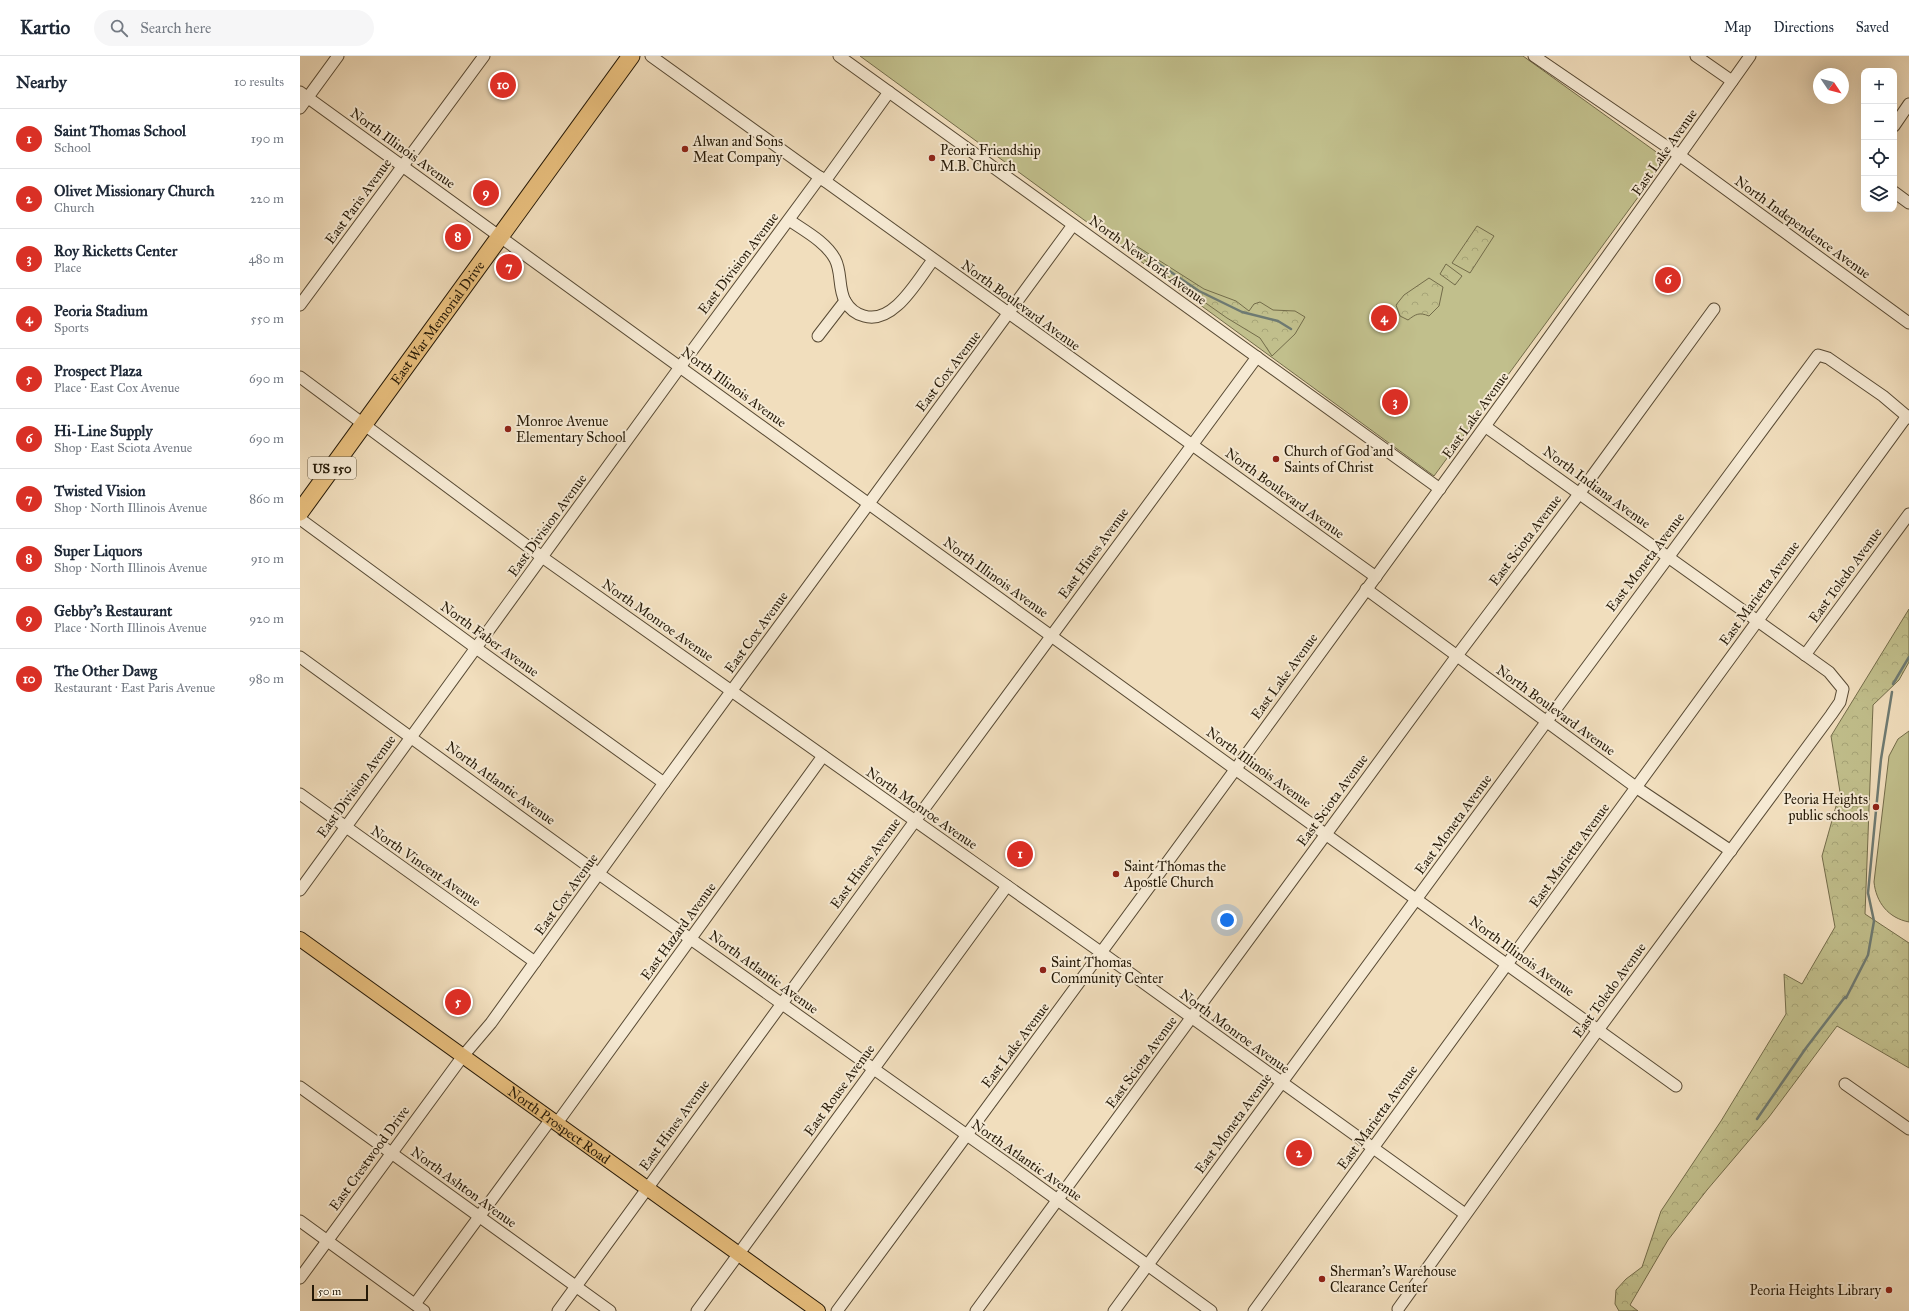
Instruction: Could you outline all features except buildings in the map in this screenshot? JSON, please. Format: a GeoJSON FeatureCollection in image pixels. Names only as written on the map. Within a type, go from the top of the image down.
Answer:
{"type":"FeatureCollection","features":[{"type":"Feature","properties":{"kind":"highway","name":"East War Memorial Drive"},"geometry":{"type":"LineString","coordinates":[[300,512],[632,56]]}},
{"type":"Feature","properties":{"kind":"main road","name":"North Prospect Road"},"geometry":{"type":"LineString","coordinates":[[300,939],[818,1311]]}},
{"type":"Feature","properties":{"kind":"street"},"geometry":{"type":"LineString","coordinates":[[300,108],[304,95],[338,56]]}},
{"type":"Feature","properties":{"kind":"street","name":"East Paris Avenue"},"geometry":{"type":"LineString","coordinates":[[300,305],[484,56]]}},
{"type":"Feature","properties":{"kind":"street","name":"North Boulevard Avenue"},"geometry":{"type":"LineString","coordinates":[[650,56],[1376,577]]}},
{"type":"Feature","properties":{"kind":"street","name":"North New York Avenue"},"geometry":{"type":"LineString","coordinates":[[839,56],[1440,489]]}},
{"type":"Feature","properties":{"kind":"street","name":"North Independence Avenue"},"geometry":{"type":"LineString","coordinates":[[1534,56],[1679,155],[1909,323]]}},
{"type":"Feature","properties":{"kind":"street"},"geometry":{"type":"LineString","coordinates":[[1696,56],[1732,82]]}},
{"type":"Feature","properties":{"kind":"street","name":"East Lake Avenue"},"geometry":{"type":"LineString","coordinates":[[837,1311],[1102,953],[1366,589],[1486,427],[1750,56]]}},
{"type":"Feature","properties":{"kind":"street","name":"East Division Avenue"},"geometry":{"type":"LineString","coordinates":[[300,890],[680,367],[789,220],[889,92]]}},
{"type":"Feature","properties":{"kind":"street","name":"North Illinois Avenue"},"geometry":{"type":"LineString","coordinates":[[304,95],[1235,769],[1676,1086]]}},
{"type":"Feature","properties":{"kind":"street"},"geometry":{"type":"LineString","coordinates":[[1897,122],[1909,104]]}},
{"type":"Feature","properties":{"kind":"street"},"geometry":{"type":"LineString","coordinates":[[1897,194],[1909,203]]}},
{"type":"Feature","properties":{"kind":"street"},"geometry":{"type":"LineString","coordinates":[[789,220],[825,245],[835,259],[841,290],[845,301],[852,310],[866,317],[872,318],[889,313],[904,298],[933,260]]}},
{"type":"Feature","properties":{"kind":"street","name":"East Cox Avenue"},"geometry":{"type":"LineString","coordinates":[[464,1056],[491,1023],[868,503],[1009,314],[1073,225]]}},
{"type":"Feature","properties":{"kind":"street"},"geometry":{"type":"LineString","coordinates":[[818,336],[845,301]]}},
{"type":"Feature","properties":{"kind":"street","name":"East Sciota Avenue"},"geometry":{"type":"LineString","coordinates":[[976,1311],[1456,656],[1579,494],[1714,309]]}},
{"type":"Feature","properties":{"kind":"street","name":"East Moneta Avenue"},"geometry":{"type":"LineString","coordinates":[[1114,1311],[1546,721],[1818,355],[1828,358],[1883,396],[1908,417]]}},
{"type":"Feature","properties":{"kind":"street","name":"East Hines Avenue"},"geometry":{"type":"LineString","coordinates":[[558,1311],[1051,635],[1257,357]]}},
{"type":"Feature","properties":{"kind":"street","name":"North Monroe Avenue"},"geometry":{"type":"LineString","coordinates":[[300,378],[542,557],[1102,953],[1465,1214]]}},
{"type":"Feature","properties":{"kind":"street","name":"East Marietta Avenue"},"geometry":{"type":"LineString","coordinates":[[1254,1311],[1637,788],[1757,621],[1908,417]]}},
{"type":"Feature","properties":{"kind":"street","name":"North Indiana Avenue"},"geometry":{"type":"LineString","coordinates":[[1486,427],[1829,672],[1843,689]]}},
{"type":"Feature","properties":{"kind":"street","name":"East Toledo Avenue"},"geometry":{"type":"LineString","coordinates":[[1805,655],[1909,514]]}},
{"type":"Feature","properties":{"kind":"street","name":"North Faber Avenue"},"geometry":{"type":"LineString","coordinates":[[300,519],[664,783]]}},
{"type":"Feature","properties":{"kind":"street","name":"North Boulevard Avenue"},"geometry":{"type":"LineString","coordinates":[[1366,589],[1637,788],[1730,851]]}},
{"type":"Feature","properties":{"kind":"street","name":"North Atlantic Avenue"},"geometry":{"type":"LineString","coordinates":[[300,657],[411,736],[599,874],[691,938],[1211,1311]]}},
{"type":"Feature","properties":{"kind":"street","name":"East Toledo Avenue"},"geometry":{"type":"LineString","coordinates":[[1398,1309],[1598,1030],[1832,715],[1840,702],[1843,689]]}},
{"type":"Feature","properties":{"kind":"street","name":"East Hazard Avenue"},"geometry":{"type":"LineString","coordinates":[[415,1304],[478,1216],[554,1121],[691,938],[823,756]]}},
{"type":"Feature","properties":{"kind":"street","name":"North Vincent Avenue"},"geometry":{"type":"LineString","coordinates":[[300,794],[535,962]]}},
{"type":"Feature","properties":{"kind":"street","name":"East Rouse Avenue"},"geometry":{"type":"LineString","coordinates":[[697,1311],[1007,886]]}},
{"type":"Feature","properties":{"kind":"street","name":"East Crestwood Drive"},"geometry":{"type":"LineString","coordinates":[[300,1278],[464,1056]]}},
{"type":"Feature","properties":{"kind":"street"},"geometry":{"type":"LineString","coordinates":[[1845,1084],[1909,1129]]}},
{"type":"Feature","properties":{"kind":"street","name":"North Ashton Avenue"},"geometry":{"type":"LineString","coordinates":[[300,1087],[610,1311]]}},
{"type":"Feature","properties":{"kind":"street"},"geometry":{"type":"LineString","coordinates":[[300,1221],[424,1311]]}},
{"type":"Feature","properties":{"kind":"green space"},"geometry":{"type":"Polygon","coordinates":[[[860,56],[1523,56],[1666,159],[1434,476],[860,56]]]}},
{"type":"Feature","properties":{"kind":"green space"},"geometry":{"type":"Polygon","coordinates":[[[1477,226],[1494,236],[1470,273],[1452,263],[1477,226]]]}},
{"type":"Feature","properties":{"kind":"green space"},"geometry":{"type":"Polygon","coordinates":[[[1127,240],[1204,289],[1236,301],[1249,311],[1254,304],[1260,302],[1273,310],[1295,311],[1305,317],[1295,334],[1272,356],[1260,338],[1227,318],[1126,247],[1125,242],[1127,240]]]}},
{"type":"Feature","properties":{"kind":"green space"},"geometry":{"type":"Polygon","coordinates":[[[1446,264],[1462,276],[1455,285],[1440,274],[1446,264]]]}},
{"type":"Feature","properties":{"kind":"green space"},"geometry":{"type":"Polygon","coordinates":[[[1429,278],[1443,287],[1439,306],[1429,316],[1418,314],[1408,320],[1400,316],[1396,305],[1404,295],[1429,278]]]}},
{"type":"Feature","properties":{"kind":"green space"},"geometry":{"type":"Polygon","coordinates":[[[1909,609],[1909,662],[1899,680],[1873,705],[1865,914],[1909,943],[1909,1068],[1837,1026],[1769,1117],[1707,1190],[1668,1240],[1630,1305],[1638,1311],[1619,1311],[1615,1304],[1616,1290],[1626,1279],[1642,1267],[1661,1211],[1721,1121],[1786,1014],[1784,974],[1802,984],[1835,927],[1822,856],[1840,792],[1831,736],[1909,609]]]}},
{"type":"Feature","properties":{"kind":"green space"},"geometry":{"type":"Polygon","coordinates":[[[1909,731],[1909,922],[1895,917],[1884,908],[1877,896],[1874,882],[1889,756],[1898,739],[1909,731]]]}},
{"type":"Feature","properties":{"kind":"waterway"},"geometry":{"type":"LineString","coordinates":[[1128,243],[1199,291],[1242,312],[1278,321],[1291,329]]}},
{"type":"Feature","properties":{"kind":"waterway"},"geometry":{"type":"LineString","coordinates":[[1893,684],[1909,657]]}},
{"type":"Feature","properties":{"kind":"waterway"},"geometry":{"type":"LineString","coordinates":[[1757,1119],[1806,1048],[1845,997],[1846,998],[1868,955],[1874,921],[1868,893],[1881,759],[1892,692]]}},
{"type":"Feature","properties":{"kind":"place","name":"The Other Dawg"},"geometry":{"type":"Point","coordinates":[503,85]}},
{"type":"Feature","properties":{"kind":"place","name":"Alwan and Sons Meat Company"},"geometry":{"type":"Point","coordinates":[685,149]}},
{"type":"Feature","properties":{"kind":"place","name":"Peoria Friendship M.B. Church"},"geometry":{"type":"Point","coordinates":[932,158]}},
{"type":"Feature","properties":{"kind":"place","name":"Gebby's Restaurant"},"geometry":{"type":"Point","coordinates":[486,193]}},
{"type":"Feature","properties":{"kind":"place","name":"Super Liquors"},"geometry":{"type":"Point","coordinates":[458,237]}},
{"type":"Feature","properties":{"kind":"place","name":"Twisted Vision"},"geometry":{"type":"Point","coordinates":[509,267]}},
{"type":"Feature","properties":{"kind":"place","name":"Hi-Line Supply"},"geometry":{"type":"Point","coordinates":[1668,280]}},
{"type":"Feature","properties":{"kind":"place","name":"Peoria Stadium"},"geometry":{"type":"Point","coordinates":[1384,318]}},
{"type":"Feature","properties":{"kind":"place","name":"Roy Ricketts Center"},"geometry":{"type":"Point","coordinates":[1395,402]}},
{"type":"Feature","properties":{"kind":"place","name":"Monroe Avenue Elementary School"},"geometry":{"type":"Point","coordinates":[508,429]}},
{"type":"Feature","properties":{"kind":"place","name":"Church of God and Saints of Christ"},"geometry":{"type":"Point","coordinates":[1276,459]}},
{"type":"Feature","properties":{"kind":"place","name":"Peoria Heights public schools"},"geometry":{"type":"Point","coordinates":[1876,807]}},
{"type":"Feature","properties":{"kind":"place","name":"Saint Thomas School"},"geometry":{"type":"Point","coordinates":[1020,854]}},
{"type":"Feature","properties":{"kind":"place","name":"Saint Thomas the Apostle Church"},"geometry":{"type":"Point","coordinates":[1116,874]}},
{"type":"Feature","properties":{"kind":"place","name":"Saint Thomas Community Center"},"geometry":{"type":"Point","coordinates":[1043,970]}},
{"type":"Feature","properties":{"kind":"place","name":"Prospect Plaza"},"geometry":{"type":"Point","coordinates":[458,1002]}},
{"type":"Feature","properties":{"kind":"place","name":"Olivet Missionary Church"},"geometry":{"type":"Point","coordinates":[1299,1153]}},
{"type":"Feature","properties":{"kind":"place","name":"Sherman's Warehouse Clearance Center"},"geometry":{"type":"Point","coordinates":[1322,1279]}},
{"type":"Feature","properties":{"kind":"place","name":"Peoria Heights Library"},"geometry":{"type":"Point","coordinates":[1889,1290]}}]}
